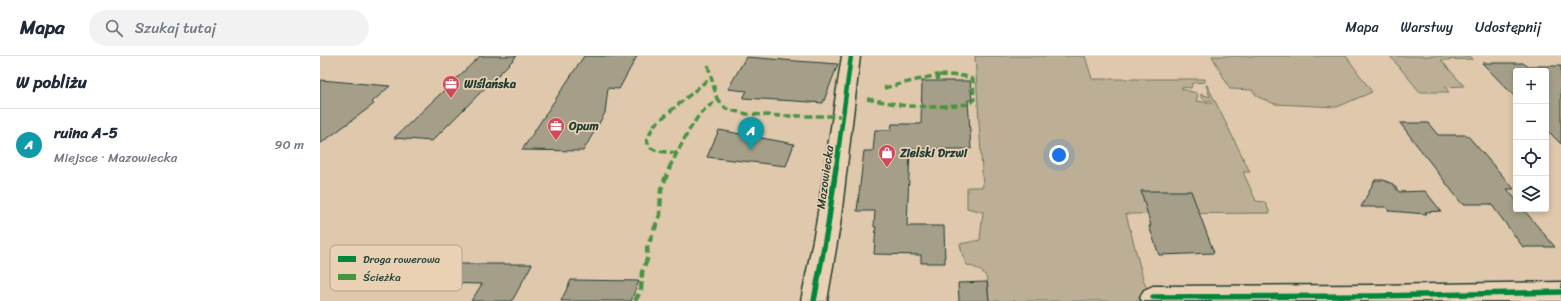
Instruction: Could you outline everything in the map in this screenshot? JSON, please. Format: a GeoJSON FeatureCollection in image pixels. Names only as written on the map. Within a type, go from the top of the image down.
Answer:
{"type":"FeatureCollection","features":[{"type":"Feature","properties":{"kind":"street","name":"Mazowiecka"},"geometry":{"type":"LineString","coordinates":[[814,301],[828,225],[851,56]]}},
{"type":"Feature","properties":{"kind":"street"},"geometry":{"type":"LineString","coordinates":[[1153,297],[1375,296],[1561,292]]}},
{"type":"Feature","properties":{"kind":"shaded area"},"geometry":{"type":"Polygon","coordinates":[[[975,56],[1085,56],[1092,79],[1205,79],[1205,82],[1192,83],[1191,88],[1182,87],[1182,89],[1196,93],[1198,95],[1196,101],[1213,103],[1211,100],[1206,101],[1201,97],[1201,94],[1210,97],[1207,85],[1250,172],[1243,172],[1256,201],[1265,202],[1270,213],[1126,214],[1144,282],[1153,301],[989,301],[986,277],[980,270],[967,265],[963,257],[960,244],[980,240],[983,212],[967,208],[967,187],[983,187],[975,56]]]}},
{"type":"Feature","properties":{"kind":"shaded area"},"geometry":{"type":"Polygon","coordinates":[[[1212,56],[1346,56],[1372,92],[1337,107],[1275,104],[1258,97],[1252,90],[1230,89],[1212,56]]]}},
{"type":"Feature","properties":{"kind":"shaded area"},"geometry":{"type":"Polygon","coordinates":[[[1390,56],[1470,56],[1473,59],[1441,60],[1464,86],[1445,87],[1449,92],[1420,92],[1390,56]]]}},
{"type":"Feature","properties":{"kind":"building"},"geometry":{"type":"Polygon","coordinates":[[[480,56],[517,56],[432,141],[394,138],[480,56]]]}},
{"type":"Feature","properties":{"kind":"building"},"geometry":{"type":"Polygon","coordinates":[[[584,56],[637,56],[619,89],[608,88],[605,113],[583,151],[522,150],[584,56]]]}},
{"type":"Feature","properties":{"kind":"building"},"geometry":{"type":"Polygon","coordinates":[[[746,57],[838,64],[823,103],[743,98],[747,91],[728,89],[746,57]]]}},
{"type":"Feature","properties":{"kind":"building"},"geometry":{"type":"Polygon","coordinates":[[[1482,63],[1523,63],[1527,66],[1561,66],[1561,144],[1549,132],[1549,68],[1513,68],[1513,95],[1482,63]]]}},
{"type":"Feature","properties":{"kind":"building"},"geometry":{"type":"Polygon","coordinates":[[[320,80],[390,86],[372,102],[374,104],[320,144],[320,80]]]}},
{"type":"Feature","properties":{"kind":"building"},"geometry":{"type":"Polygon","coordinates":[[[922,81],[970,81],[972,100],[968,100],[971,149],[910,149],[907,226],[944,226],[945,263],[921,263],[921,255],[874,254],[876,227],[874,227],[875,211],[857,211],[864,151],[873,151],[875,130],[891,130],[892,124],[921,124],[922,81]]]}},
{"type":"Feature","properties":{"kind":"building"},"geometry":{"type":"Polygon","coordinates":[[[1400,123],[1428,123],[1438,135],[1467,135],[1513,188],[1507,189],[1513,196],[1513,212],[1526,212],[1555,247],[1523,247],[1491,204],[1462,204],[1400,123]]]}},
{"type":"Feature","properties":{"kind":"building"},"geometry":{"type":"Polygon","coordinates":[[[719,130],[794,144],[786,166],[707,157],[719,130]]]}},
{"type":"Feature","properties":{"kind":"building"},"geometry":{"type":"Polygon","coordinates":[[[1375,180],[1383,180],[1393,184],[1399,192],[1425,191],[1441,211],[1425,212],[1427,214],[1389,211],[1386,207],[1361,207],[1375,180]]]}},
{"type":"Feature","properties":{"kind":"building"},"geometry":{"type":"Polygon","coordinates":[[[1141,191],[1191,191],[1214,253],[1159,255],[1149,226],[1151,226],[1141,191]]]}},
{"type":"Feature","properties":{"kind":"building"},"geometry":{"type":"Polygon","coordinates":[[[462,264],[532,264],[512,301],[471,301],[482,284],[462,284],[462,264]]]}},
{"type":"Feature","properties":{"kind":"building"},"geometry":{"type":"Polygon","coordinates":[[[571,280],[639,281],[631,301],[561,301],[571,280]]]}},
{"type":"Feature","properties":{"kind":"building"},"geometry":{"type":"Polygon","coordinates":[[[987,282],[989,301],[959,301],[958,283],[987,282]]]}},
{"type":"Feature","properties":{"kind":"marked path"},"geometry":{"type":"LineString","coordinates":[[708,65],[717,99]]}},
{"type":"Feature","properties":{"kind":"marked path"},"geometry":{"type":"LineString","coordinates":[[884,88],[937,75],[938,81]]}},
{"type":"Feature","properties":{"kind":"marked path"},"geometry":{"type":"LineString","coordinates":[[867,99],[907,106],[932,107],[970,104],[974,100],[973,80],[966,76],[937,75]]}},
{"type":"Feature","properties":{"kind":"marked path"},"geometry":{"type":"LineString","coordinates":[[677,153],[657,151],[649,147],[647,139],[654,125],[711,77]]}},
{"type":"Feature","properties":{"kind":"marked path"},"geometry":{"type":"LineString","coordinates":[[635,301],[641,290],[642,272],[648,257],[647,248],[660,215],[661,189],[665,176],[688,132],[699,115],[717,99],[726,109],[747,114],[782,116],[843,116]]}},
{"type":"Feature","properties":{"kind":"cycle path"},"geometry":{"type":"LineString","coordinates":[[814,301],[828,225],[851,56]]}},
{"type":"Feature","properties":{"kind":"cycle path"},"geometry":{"type":"LineString","coordinates":[[1153,297],[1375,296],[1561,292]]}},
{"type":"Feature","properties":{"kind":"place","name":"Wiślańska"},"geometry":{"type":"Point","coordinates":[451,99]}},
{"type":"Feature","properties":{"kind":"place","name":"Opum"},"geometry":{"type":"Point","coordinates":[556,141]}},
{"type":"Feature","properties":{"kind":"place","name":"ruina A-5"},"geometry":{"type":"Point","coordinates":[751,150]}},
{"type":"Feature","properties":{"kind":"place","name":"Zielski Drzwi"},"geometry":{"type":"Point","coordinates":[887,168]}}]}
